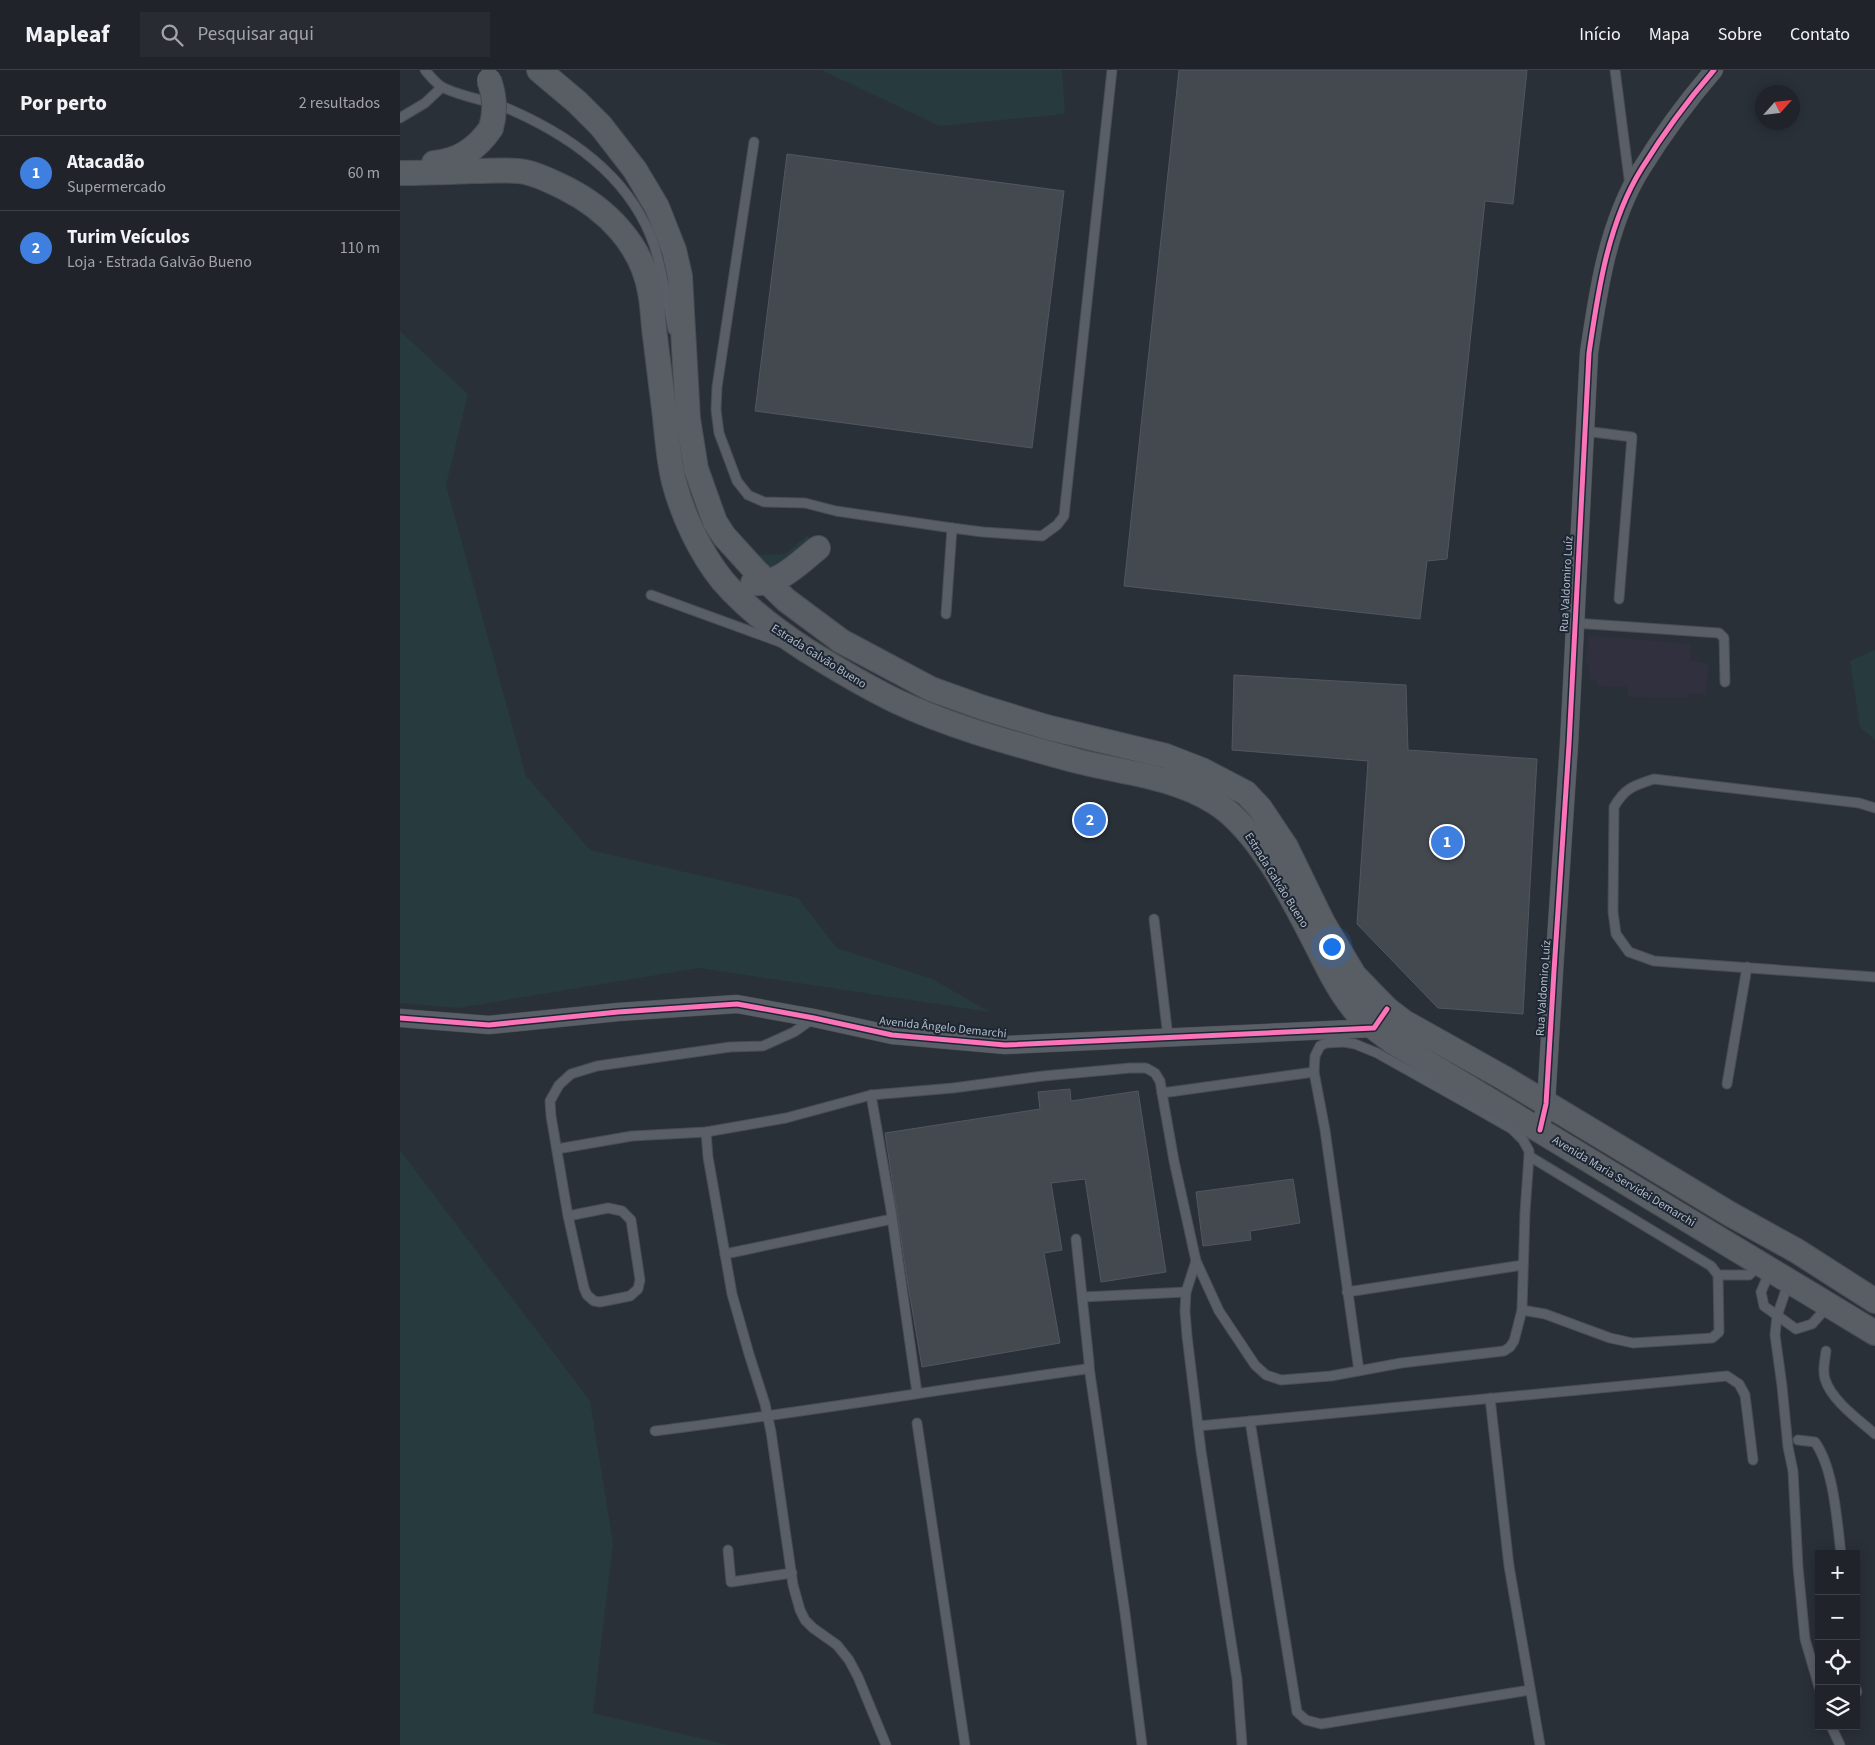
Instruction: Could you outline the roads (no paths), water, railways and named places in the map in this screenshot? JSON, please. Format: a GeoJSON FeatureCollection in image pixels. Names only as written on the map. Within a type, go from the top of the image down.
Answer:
{"type":"FeatureCollection","features":[{"type":"Feature","properties":{"kind":"main road","name":"Estrada Galvão Bueno"},"geometry":{"type":"LineString","coordinates":[[539,70],[577,102],[618,147],[646,188],[666,227],[680,276],[688,419],[696,468],[715,522],[730,543],[786,600],[841,641],[931,689],[1046,727],[1166,756],[1202,770],[1246,794],[1260,808],[1286,847],[1323,922],[1381,1018]]}},
{"type":"Feature","properties":{"kind":"main road"},"geometry":{"type":"LineString","coordinates":[[400,167],[447,162],[457,159],[481,142],[491,128],[495,104],[494,92],[486,75]]}},
{"type":"Feature","properties":{"kind":"main road","name":"Estrada Galvão Bueno"},"geometry":{"type":"LineString","coordinates":[[400,173],[523,172],[546,178],[580,195],[598,209],[621,231],[634,249],[650,291],[667,442],[674,483],[697,542],[720,576],[740,599],[776,630],[806,650],[896,702],[977,733],[1082,762],[1156,778],[1192,789],[1220,805],[1243,827],[1264,855],[1291,899],[1336,982],[1355,1010],[1381,1018]]}},
{"type":"Feature","properties":{"kind":"main road"},"geometry":{"type":"LineString","coordinates":[[665,412],[682,455],[700,514],[729,565],[744,580],[754,584],[768,582],[789,572],[818,548]]}},
{"type":"Feature","properties":{"kind":"main road","name":"Avenida Maria Servidei Demarchi"},"geometry":{"type":"LineString","coordinates":[[1381,1018],[1404,1022],[1504,1078],[1730,1214],[1797,1251],[1875,1301]]}},
{"type":"Feature","properties":{"kind":"main road","name":"Avenida Maria Servidei Demarchi"},"geometry":{"type":"LineString","coordinates":[[1381,1018],[1393,1042],[1830,1304],[1875,1333]]}},
{"type":"Feature","properties":{"kind":"street","name":"Rua Valdomiro Luíz"},"geometry":{"type":"LineString","coordinates":[[1540,1130],[1546,1104],[1569,744],[1589,353],[1598,289],[1614,232],[1641,169],[1714,70]]}},
{"type":"Feature","properties":{"kind":"street","name":"Avenida Ângelo Demarchi"},"geometry":{"type":"LineString","coordinates":[[400,1018],[489,1025],[618,1012],[737,1004],[892,1034],[1005,1045],[1168,1037],[1381,1018]]}},
{"type":"Feature","properties":{"kind":"lane"},"geometry":{"type":"LineString","coordinates":[[425,70],[442,87],[487,100],[516,112],[570,141],[598,162],[625,191],[637,209],[654,244],[662,273],[688,419]]}},
{"type":"Feature","properties":{"kind":"lane"},"geometry":{"type":"LineString","coordinates":[[754,142],[718,377],[716,410],[719,433],[737,481],[748,495],[764,502],[805,503],[836,511],[952,528],[1042,536],[1057,525],[1064,516],[1112,70]]}},
{"type":"Feature","properties":{"kind":"lane"},"geometry":{"type":"LineString","coordinates":[[1615,70],[1630,191]]}},
{"type":"Feature","properties":{"kind":"lane"},"geometry":{"type":"LineString","coordinates":[[400,118],[420,106],[442,87]]}},
{"type":"Feature","properties":{"kind":"lane"},"geometry":{"type":"LineString","coordinates":[[662,273],[665,412]]}},
{"type":"Feature","properties":{"kind":"lane"},"geometry":{"type":"LineString","coordinates":[[1585,431],[1632,437],[1619,599]]}},
{"type":"Feature","properties":{"kind":"lane"},"geometry":{"type":"LineString","coordinates":[[946,614],[952,528]]}},
{"type":"Feature","properties":{"kind":"lane"},"geometry":{"type":"LineString","coordinates":[[651,595],[756,634],[806,650]]}},
{"type":"Feature","properties":{"kind":"lane"},"geometry":{"type":"LineString","coordinates":[[1574,623],[1719,634],[1724,638],[1725,682]]}},
{"type":"Feature","properties":{"kind":"lane"},"geometry":{"type":"LineString","coordinates":[[1875,808],[1859,803],[1654,779],[1637,785],[1622,793],[1614,807],[1613,912],[1616,934],[1629,952],[1654,961],[1875,977]]}},
{"type":"Feature","properties":{"kind":"lane"},"geometry":{"type":"LineString","coordinates":[[1154,919],[1168,1037]]}},
{"type":"Feature","properties":{"kind":"lane"},"geometry":{"type":"LineString","coordinates":[[1727,1084],[1747,967]]}},
{"type":"Feature","properties":{"kind":"lane"},"geometry":{"type":"LineString","coordinates":[[568,1216],[608,1208],[622,1211],[631,1220],[640,1280],[638,1289],[630,1296],[600,1302],[594,1301],[587,1295],[584,1288],[568,1216],[550,1101],[559,1085],[571,1074],[597,1066],[730,1047],[764,1046],[794,1032],[814,1018]]}},
{"type":"Feature","properties":{"kind":"lane"},"geometry":{"type":"LineString","coordinates":[[557,1149],[632,1136],[706,1132],[786,1118],[871,1095],[953,1088],[1043,1076],[1146,1068],[1155,1073],[1160,1081],[1174,1161],[1196,1262],[1219,1312],[1254,1365],[1266,1375],[1281,1380],[1331,1376],[1359,1371],[1401,1363],[1504,1351],[1514,1341],[1522,1310],[1529,1151],[1523,1140],[1512,1129],[1478,1108],[1377,1053],[1355,1044],[1335,1042],[1320,1046],[1315,1056],[1314,1072],[1359,1371]]}},
{"type":"Feature","properties":{"kind":"lane"},"geometry":{"type":"LineString","coordinates":[[1162,1093],[1314,1072]]}},
{"type":"Feature","properties":{"kind":"lane"},"geometry":{"type":"LineString","coordinates":[[871,1095],[892,1219],[917,1393]]}},
{"type":"Feature","properties":{"kind":"lane"},"geometry":{"type":"LineString","coordinates":[[706,1132],[708,1156],[732,1294],[768,1417],[793,1585],[802,1615],[813,1628],[837,1645],[849,1660],[886,1745]]}},
{"type":"Feature","properties":{"kind":"lane"},"geometry":{"type":"LineString","coordinates":[[1522,1310],[1545,1314],[1610,1338],[1634,1343],[1712,1338],[1719,1332],[1718,1275],[1711,1266],[1529,1156]]}},
{"type":"Feature","properties":{"kind":"lane"},"geometry":{"type":"LineString","coordinates":[[725,1254],[892,1219]]}},
{"type":"Feature","properties":{"kind":"lane"},"geometry":{"type":"LineString","coordinates":[[1076,1239],[1089,1367],[1142,1745]]}},
{"type":"Feature","properties":{"kind":"lane"},"geometry":{"type":"LineString","coordinates":[[1196,1262],[1186,1292],[1187,1336],[1198,1426],[1236,1679],[1242,1745]]}},
{"type":"Feature","properties":{"kind":"lane"},"geometry":{"type":"LineString","coordinates":[[1348,1292],[1523,1265]]}},
{"type":"Feature","properties":{"kind":"lane"},"geometry":{"type":"LineString","coordinates":[[1718,1275],[1749,1275],[1774,1271]]}},
{"type":"Feature","properties":{"kind":"lane"},"geometry":{"type":"LineString","coordinates":[[1774,1271],[1761,1292],[1764,1306],[1796,1329],[1812,1324],[1830,1304]]}},
{"type":"Feature","properties":{"kind":"lane"},"geometry":{"type":"LineString","coordinates":[[1774,1271],[1777,1316],[1775,1335],[1788,1448],[1793,1471],[1798,1567],[1805,1639],[1818,1685]]}},
{"type":"Feature","properties":{"kind":"lane"},"geometry":{"type":"LineString","coordinates":[[1083,1297],[1186,1292]]}},
{"type":"Feature","properties":{"kind":"lane"},"geometry":{"type":"LineString","coordinates":[[1826,1351],[1824,1378],[1829,1388],[1834,1396],[1875,1434]]}},
{"type":"Feature","properties":{"kind":"lane"},"geometry":{"type":"LineString","coordinates":[[655,1431],[768,1417],[1086,1369],[1089,1367]]}},
{"type":"Feature","properties":{"kind":"lane"},"geometry":{"type":"LineString","coordinates":[[1198,1426],[1727,1376],[1739,1384],[1744,1395],[1753,1460]]}},
{"type":"Feature","properties":{"kind":"lane"},"geometry":{"type":"LineString","coordinates":[[1490,1398],[1509,1566],[1540,1745]]}},
{"type":"Feature","properties":{"kind":"lane"},"geometry":{"type":"LineString","coordinates":[[1250,1421],[1297,1712],[1306,1720],[1321,1724],[1530,1690]]}},
{"type":"Feature","properties":{"kind":"lane"},"geometry":{"type":"LineString","coordinates":[[917,1423],[964,1745]]}},
{"type":"Feature","properties":{"kind":"lane"},"geometry":{"type":"LineString","coordinates":[[1798,1440],[1815,1442],[1822,1452],[1836,1509],[1841,1550]]}},
{"type":"Feature","properties":{"kind":"lane"},"geometry":{"type":"LineString","coordinates":[[728,1550],[731,1582],[792,1573]]}},
{"type":"Feature","properties":{"kind":"lane"},"geometry":{"type":"LineString","coordinates":[[1833,1730],[1840,1745]]}},
{"type":"Feature","properties":{"kind":"place","name":"Turim Veículos"},"geometry":{"type":"Point","coordinates":[1090,820]}},
{"type":"Feature","properties":{"kind":"place","name":"Atacadão"},"geometry":{"type":"Point","coordinates":[1447,842]}}]}
